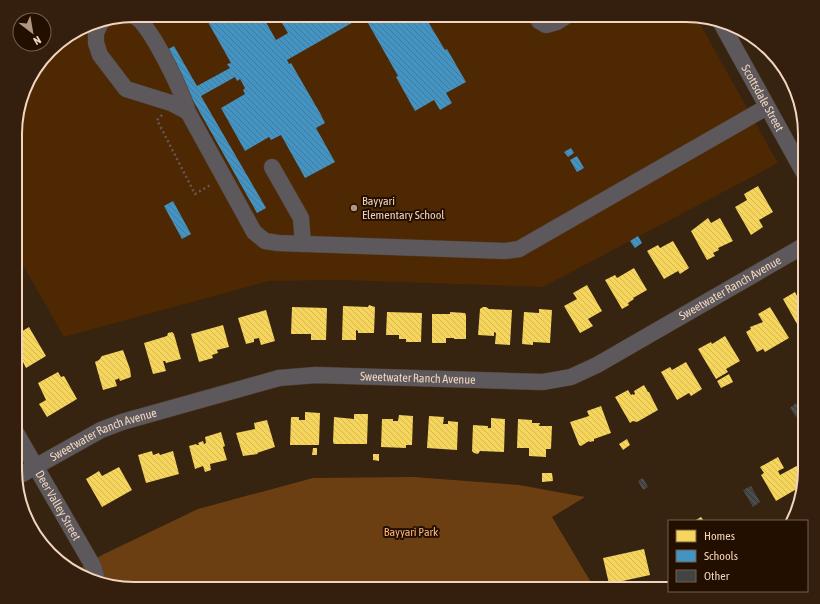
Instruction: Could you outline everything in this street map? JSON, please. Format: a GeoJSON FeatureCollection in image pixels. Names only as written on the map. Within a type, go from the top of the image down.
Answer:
{"type":"FeatureCollection","features":[{"type":"Feature","properties":{"kind":"street"},"geometry":{"type":"LineString","coordinates":[[142,22],[151,34],[184,99],[188,112],[254,232],[265,241],[278,243],[505,251],[519,249],[768,108]]}},
{"type":"Feature","properties":{"kind":"street"},"geometry":{"type":"LineString","coordinates":[[542,22],[546,25],[557,22]]}},
{"type":"Feature","properties":{"kind":"street"},"geometry":{"type":"LineString","coordinates":[[98,28],[96,33],[96,43],[100,55],[126,89],[173,104],[188,112]]}},
{"type":"Feature","properties":{"kind":"street","name":"Scottsdale Street"},"geometry":{"type":"LineString","coordinates":[[725,29],[798,162]]}},
{"type":"Feature","properties":{"kind":"street"},"geometry":{"type":"LineString","coordinates":[[272,167],[301,218],[303,244]]}},
{"type":"Feature","properties":{"kind":"street","name":"Sweetwater Ranch Avenue"},"geometry":{"type":"LineString","coordinates":[[22,474],[101,430],[122,422],[279,378],[316,375],[543,382],[571,377],[597,365],[798,249]]}},
{"type":"Feature","properties":{"kind":"street","name":"Deer Valley Street"},"geometry":{"type":"LineString","coordinates":[[22,443],[93,566],[96,575]]}},
{"type":"Feature","properties":{"kind":"path"},"geometry":{"type":"LineString","coordinates":[[173,104],[157,120],[195,194]]}},
{"type":"Feature","properties":{"kind":"shaded area","name":"Bayyari Elementary School"},"geometry":{"type":"Polygon","coordinates":[[[134,22],[700,23],[778,163],[543,287],[338,280],[269,281],[64,337],[22,264],[22,134],[24,112],[28,98],[37,78],[45,66],[60,50],[78,37],[98,28],[112,24],[134,22]]]}},
{"type":"Feature","properties":{"kind":"green space","name":"Bayyari Park"},"geometry":{"type":"Polygon","coordinates":[[[413,477],[519,485],[585,497],[552,517],[591,582],[127,582],[98,576],[80,568],[102,555],[198,509],[313,478],[413,477]]]}},
{"type":"Feature","properties":{"kind":"building: Homes"},"geometry":{"type":"Polygon","coordinates":[[[758,186],[773,212],[759,220],[763,227],[751,235],[735,207],[747,200],[744,194],[758,186]]]}},
{"type":"Feature","properties":{"kind":"building: Homes"},"geometry":{"type":"Polygon","coordinates":[[[708,218],[711,223],[720,218],[733,241],[718,248],[719,250],[713,253],[715,256],[707,260],[691,231],[708,218]]]}},
{"type":"Feature","properties":{"kind":"building: Homes"},"geometry":{"type":"Polygon","coordinates":[[[673,241],[689,268],[680,274],[678,271],[664,279],[647,251],[658,245],[660,248],[673,241]]]}},
{"type":"Feature","properties":{"kind":"building: Homes"},"geometry":{"type":"Polygon","coordinates":[[[634,268],[647,290],[633,298],[634,299],[628,303],[629,305],[622,309],[605,280],[615,275],[617,278],[634,268]]]}},
{"type":"Feature","properties":{"kind":"building: Homes"},"geometry":{"type":"Polygon","coordinates":[[[587,285],[602,311],[588,319],[593,326],[580,333],[564,306],[577,299],[573,293],[587,285]]]}},
{"type":"Feature","properties":{"kind":"building: Homes"},"geometry":{"type":"Polygon","coordinates":[[[795,292],[798,298],[798,326],[783,299],[795,292]]]}},
{"type":"Feature","properties":{"kind":"building: Homes"},"geometry":{"type":"Polygon","coordinates":[[[369,305],[375,307],[374,333],[358,333],[356,330],[356,340],[342,340],[343,306],[368,307],[369,305]]]}},
{"type":"Feature","properties":{"kind":"building: Homes"},"geometry":{"type":"Polygon","coordinates":[[[292,307],[327,308],[326,340],[311,340],[311,334],[291,334],[292,307]]]}},
{"type":"Feature","properties":{"kind":"building: Homes"},"geometry":{"type":"Polygon","coordinates":[[[483,307],[489,309],[512,310],[510,345],[495,344],[496,333],[494,332],[494,336],[478,335],[480,309],[483,307]]]}},
{"type":"Feature","properties":{"kind":"building: Homes"},"geometry":{"type":"Polygon","coordinates":[[[770,307],[789,338],[765,352],[763,349],[757,352],[746,332],[751,329],[750,327],[763,322],[758,314],[770,307]]]}},
{"type":"Feature","properties":{"kind":"building: Homes"},"geometry":{"type":"Polygon","coordinates":[[[539,309],[552,310],[550,343],[533,342],[533,345],[522,344],[524,312],[539,313],[539,309]]]}},
{"type":"Feature","properties":{"kind":"building: Homes"},"geometry":{"type":"Polygon","coordinates":[[[266,310],[275,341],[261,345],[259,338],[254,339],[254,342],[246,344],[238,318],[266,310]]]}},
{"type":"Feature","properties":{"kind":"building: Homes"},"geometry":{"type":"Polygon","coordinates":[[[387,312],[422,313],[421,342],[406,342],[406,339],[399,339],[399,335],[386,335],[387,312]]]}},
{"type":"Feature","properties":{"kind":"building: Homes"},"geometry":{"type":"Polygon","coordinates":[[[450,312],[465,313],[466,339],[446,338],[446,343],[432,343],[432,314],[450,314],[450,312]]]}},
{"type":"Feature","properties":{"kind":"building: Homes"},"geometry":{"type":"Polygon","coordinates":[[[223,325],[229,347],[217,350],[218,353],[212,355],[213,358],[199,362],[191,334],[223,325]]]}},
{"type":"Feature","properties":{"kind":"building: Homes"},"geometry":{"type":"Polygon","coordinates":[[[29,327],[46,356],[26,368],[22,360],[22,331],[29,327]]]}},
{"type":"Feature","properties":{"kind":"building: Homes"},"geometry":{"type":"Polygon","coordinates":[[[172,332],[174,334],[181,359],[166,363],[163,361],[166,371],[153,374],[144,343],[167,336],[168,333],[172,332]]]}},
{"type":"Feature","properties":{"kind":"building: Homes"},"geometry":{"type":"Polygon","coordinates":[[[725,336],[740,361],[726,369],[728,372],[716,379],[698,349],[711,342],[712,344],[725,336]]]}},
{"type":"Feature","properties":{"kind":"building: Homes"},"geometry":{"type":"Polygon","coordinates":[[[123,350],[130,369],[131,377],[120,381],[119,378],[115,380],[117,386],[103,390],[95,362],[102,356],[123,350]]]}},
{"type":"Feature","properties":{"kind":"building: Homes"},"geometry":{"type":"Polygon","coordinates":[[[686,362],[702,389],[691,396],[689,393],[677,400],[661,372],[670,367],[672,370],[686,362]]]}},
{"type":"Feature","properties":{"kind":"building: Homes"},"geometry":{"type":"Polygon","coordinates":[[[58,372],[61,377],[64,376],[77,399],[47,417],[39,404],[46,400],[38,383],[58,372]]]}},
{"type":"Feature","properties":{"kind":"building: Homes"},"geometry":{"type":"Polygon","coordinates":[[[729,374],[733,382],[721,388],[717,381],[729,374]]]}},
{"type":"Feature","properties":{"kind":"building: Homes"},"geometry":{"type":"Polygon","coordinates":[[[644,385],[658,410],[637,422],[633,421],[630,423],[615,397],[628,390],[631,395],[633,395],[635,394],[634,391],[644,385]]]}},
{"type":"Feature","properties":{"kind":"building: Homes"},"geometry":{"type":"Polygon","coordinates":[[[601,406],[611,433],[594,439],[594,441],[589,441],[581,446],[579,445],[570,422],[589,416],[587,411],[601,406]]]}},
{"type":"Feature","properties":{"kind":"building: Homes"},"geometry":{"type":"Polygon","coordinates":[[[305,412],[320,413],[319,445],[290,445],[291,417],[299,417],[299,420],[305,420],[305,412]]]}},
{"type":"Feature","properties":{"kind":"building: Homes"},"geometry":{"type":"Polygon","coordinates":[[[354,414],[368,414],[367,444],[334,444],[334,417],[354,419],[354,414]]]}},
{"type":"Feature","properties":{"kind":"building: Homes"},"geometry":{"type":"Polygon","coordinates":[[[399,415],[413,416],[412,445],[406,445],[406,448],[381,447],[382,419],[393,419],[393,421],[398,421],[399,415]]]}},
{"type":"Feature","properties":{"kind":"building: Homes"},"geometry":{"type":"Polygon","coordinates":[[[429,416],[444,417],[443,424],[448,424],[448,421],[458,422],[457,450],[427,448],[429,416]]]}},
{"type":"Feature","properties":{"kind":"building: Homes"},"geometry":{"type":"Polygon","coordinates":[[[491,418],[505,419],[504,452],[480,451],[478,454],[474,453],[472,451],[473,425],[488,426],[488,428],[491,428],[491,418]]]}},
{"type":"Feature","properties":{"kind":"building: Homes"},"geometry":{"type":"Polygon","coordinates":[[[518,419],[532,420],[532,423],[540,423],[539,426],[552,426],[551,449],[546,449],[546,457],[529,456],[529,448],[517,448],[518,419]]]}},
{"type":"Feature","properties":{"kind":"building: Homes"},"geometry":{"type":"Polygon","coordinates":[[[267,420],[275,447],[257,453],[258,454],[243,456],[236,433],[255,429],[254,423],[267,420]]]}},
{"type":"Feature","properties":{"kind":"building: Homes"},"geometry":{"type":"Polygon","coordinates":[[[221,432],[227,460],[210,464],[211,470],[205,472],[203,466],[195,469],[189,446],[196,444],[199,445],[198,443],[203,441],[204,444],[206,443],[205,437],[221,432]]]}},
{"type":"Feature","properties":{"kind":"building: Homes"},"geometry":{"type":"Polygon","coordinates":[[[627,439],[630,445],[623,450],[619,444],[627,439]]]}},
{"type":"Feature","properties":{"kind":"building: Homes"},"geometry":{"type":"Polygon","coordinates":[[[313,448],[317,448],[317,455],[312,455],[313,448]]]}},
{"type":"Feature","properties":{"kind":"building: Homes"},"geometry":{"type":"Polygon","coordinates":[[[152,451],[153,455],[159,453],[160,455],[173,451],[179,474],[146,483],[138,455],[152,451]]]}},
{"type":"Feature","properties":{"kind":"building: Homes"},"geometry":{"type":"Polygon","coordinates":[[[373,454],[379,454],[379,461],[373,460],[373,454]]]}},
{"type":"Feature","properties":{"kind":"building: Homes"},"geometry":{"type":"Polygon","coordinates":[[[778,457],[784,468],[778,471],[780,475],[798,465],[796,489],[776,501],[761,475],[764,473],[760,467],[778,457]]]}},
{"type":"Feature","properties":{"kind":"building: Homes"},"geometry":{"type":"Polygon","coordinates":[[[119,467],[132,490],[102,507],[86,479],[99,471],[102,476],[119,467]]]}},
{"type":"Feature","properties":{"kind":"building: Homes"},"geometry":{"type":"Polygon","coordinates":[[[542,473],[552,473],[553,481],[542,482],[542,473]]]}},
{"type":"Feature","properties":{"kind":"building: Homes"},"geometry":{"type":"Polygon","coordinates":[[[701,517],[703,520],[696,520],[701,517]]]}},
{"type":"Feature","properties":{"kind":"building: Homes"},"geometry":{"type":"Polygon","coordinates":[[[644,549],[650,575],[618,582],[609,582],[603,558],[644,549]]]}},
{"type":"Feature","properties":{"kind":"building: Schools"},"geometry":{"type":"Polygon","coordinates":[[[208,22],[266,22],[276,40],[288,33],[281,22],[354,22],[287,60],[289,64],[291,63],[325,123],[316,128],[335,162],[305,178],[281,135],[271,140],[269,137],[245,151],[221,108],[245,94],[243,90],[245,88],[240,79],[237,81],[235,77],[201,96],[266,208],[257,213],[165,51],[174,46],[197,86],[230,68],[227,64],[231,63],[208,22]]]}},
{"type":"Feature","properties":{"kind":"building: Schools"},"geometry":{"type":"Polygon","coordinates":[[[367,22],[428,22],[445,50],[447,49],[466,82],[446,93],[452,103],[440,110],[434,100],[415,111],[396,77],[398,76],[367,22]]]}},
{"type":"Feature","properties":{"kind":"building: Schools"},"geometry":{"type":"Polygon","coordinates":[[[571,148],[574,153],[568,157],[564,152],[571,148]]]}},
{"type":"Feature","properties":{"kind":"building: Schools"},"geometry":{"type":"Polygon","coordinates":[[[577,156],[584,168],[577,172],[570,160],[577,156]]]}},
{"type":"Feature","properties":{"kind":"building: Schools"},"geometry":{"type":"Polygon","coordinates":[[[173,201],[191,234],[182,239],[164,206],[173,201]]]}},
{"type":"Feature","properties":{"kind":"building: Schools"},"geometry":{"type":"Polygon","coordinates":[[[638,236],[642,243],[635,248],[630,241],[638,236]]]}},
{"type":"Feature","properties":{"kind":"building: Other"},"geometry":{"type":"Polygon","coordinates":[[[796,403],[798,406],[798,415],[796,417],[790,408],[796,403]]]}},
{"type":"Feature","properties":{"kind":"building: Other"},"geometry":{"type":"Polygon","coordinates":[[[643,478],[648,487],[643,490],[638,481],[643,478]]]}},
{"type":"Feature","properties":{"kind":"building: Other"},"geometry":{"type":"Polygon","coordinates":[[[751,486],[760,502],[753,507],[743,490],[751,486]]]}},
{"type":"Feature","properties":{"kind":"place","name":"Bayyari Elementary School"},"geometry":{"type":"Point","coordinates":[354,208]}}]}
